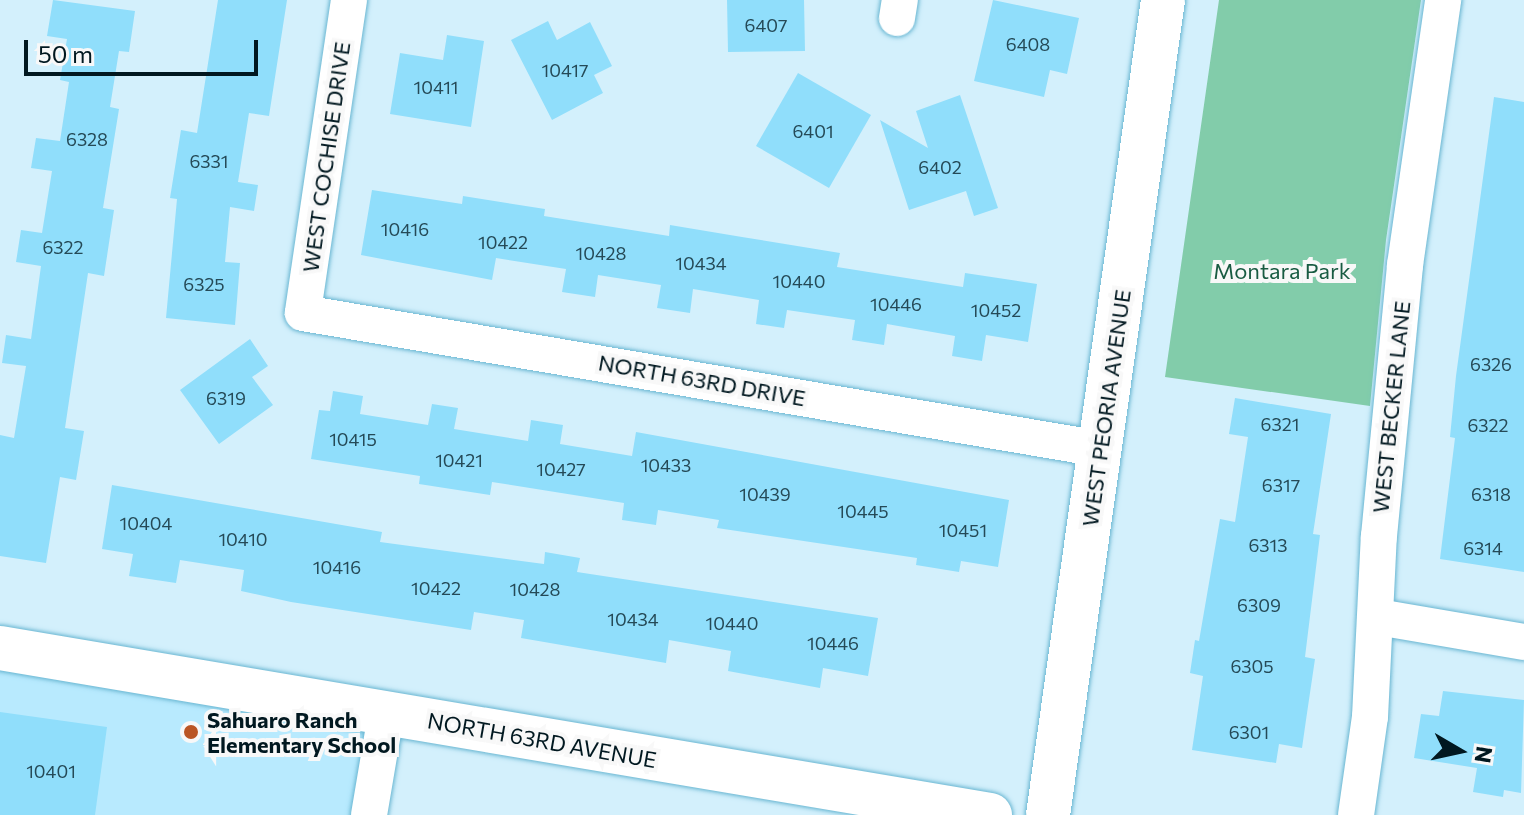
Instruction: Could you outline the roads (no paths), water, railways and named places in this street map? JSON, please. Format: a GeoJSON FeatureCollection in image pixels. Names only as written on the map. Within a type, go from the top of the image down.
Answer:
{"type":"FeatureCollection","features":[{"type":"Feature","properties":{"kind":"street","name":"WEST COCHISE DRIVE"},"geometry":{"type":"LineString","coordinates":[[303,313],[349,0]]}},
{"type":"Feature","properties":{"kind":"street","name":"WEST PEORIA AVENUE"},"geometry":{"type":"LineString","coordinates":[[1048,815],[1163,0]]}},
{"type":"Feature","properties":{"kind":"street","name":"WEST BECKER LANE"},"geometry":{"type":"LineString","coordinates":[[1356,815],[1378,617],[1379,536],[1405,265],[1443,0]]}},
{"type":"Feature","properties":{"kind":"street","name":"NORTH 63RD DRIVE"},"geometry":{"type":"LineString","coordinates":[[303,313],[1100,449]]}},
{"type":"Feature","properties":{"kind":"street"},"geometry":{"type":"LineString","coordinates":[[1378,617],[1524,642]]}},
{"type":"Feature","properties":{"kind":"street","name":"NORTH 63RD AVENUE"},"geometry":{"type":"LineString","coordinates":[[0,648],[990,815]]}},
{"type":"Feature","properties":{"kind":"street"},"geometry":{"type":"LineString","coordinates":[[369,815],[386,714]]}},
{"type":"Feature","properties":{"kind":"place","name":"Sahuaro Ranch Elementary School"},"geometry":{"type":"Point","coordinates":[191,732]}},
{"type":"Feature","properties":{"kind":"park label","name":"Montara Park"},"geometry":{"type":"Point","coordinates":[1282,271]}}]}
